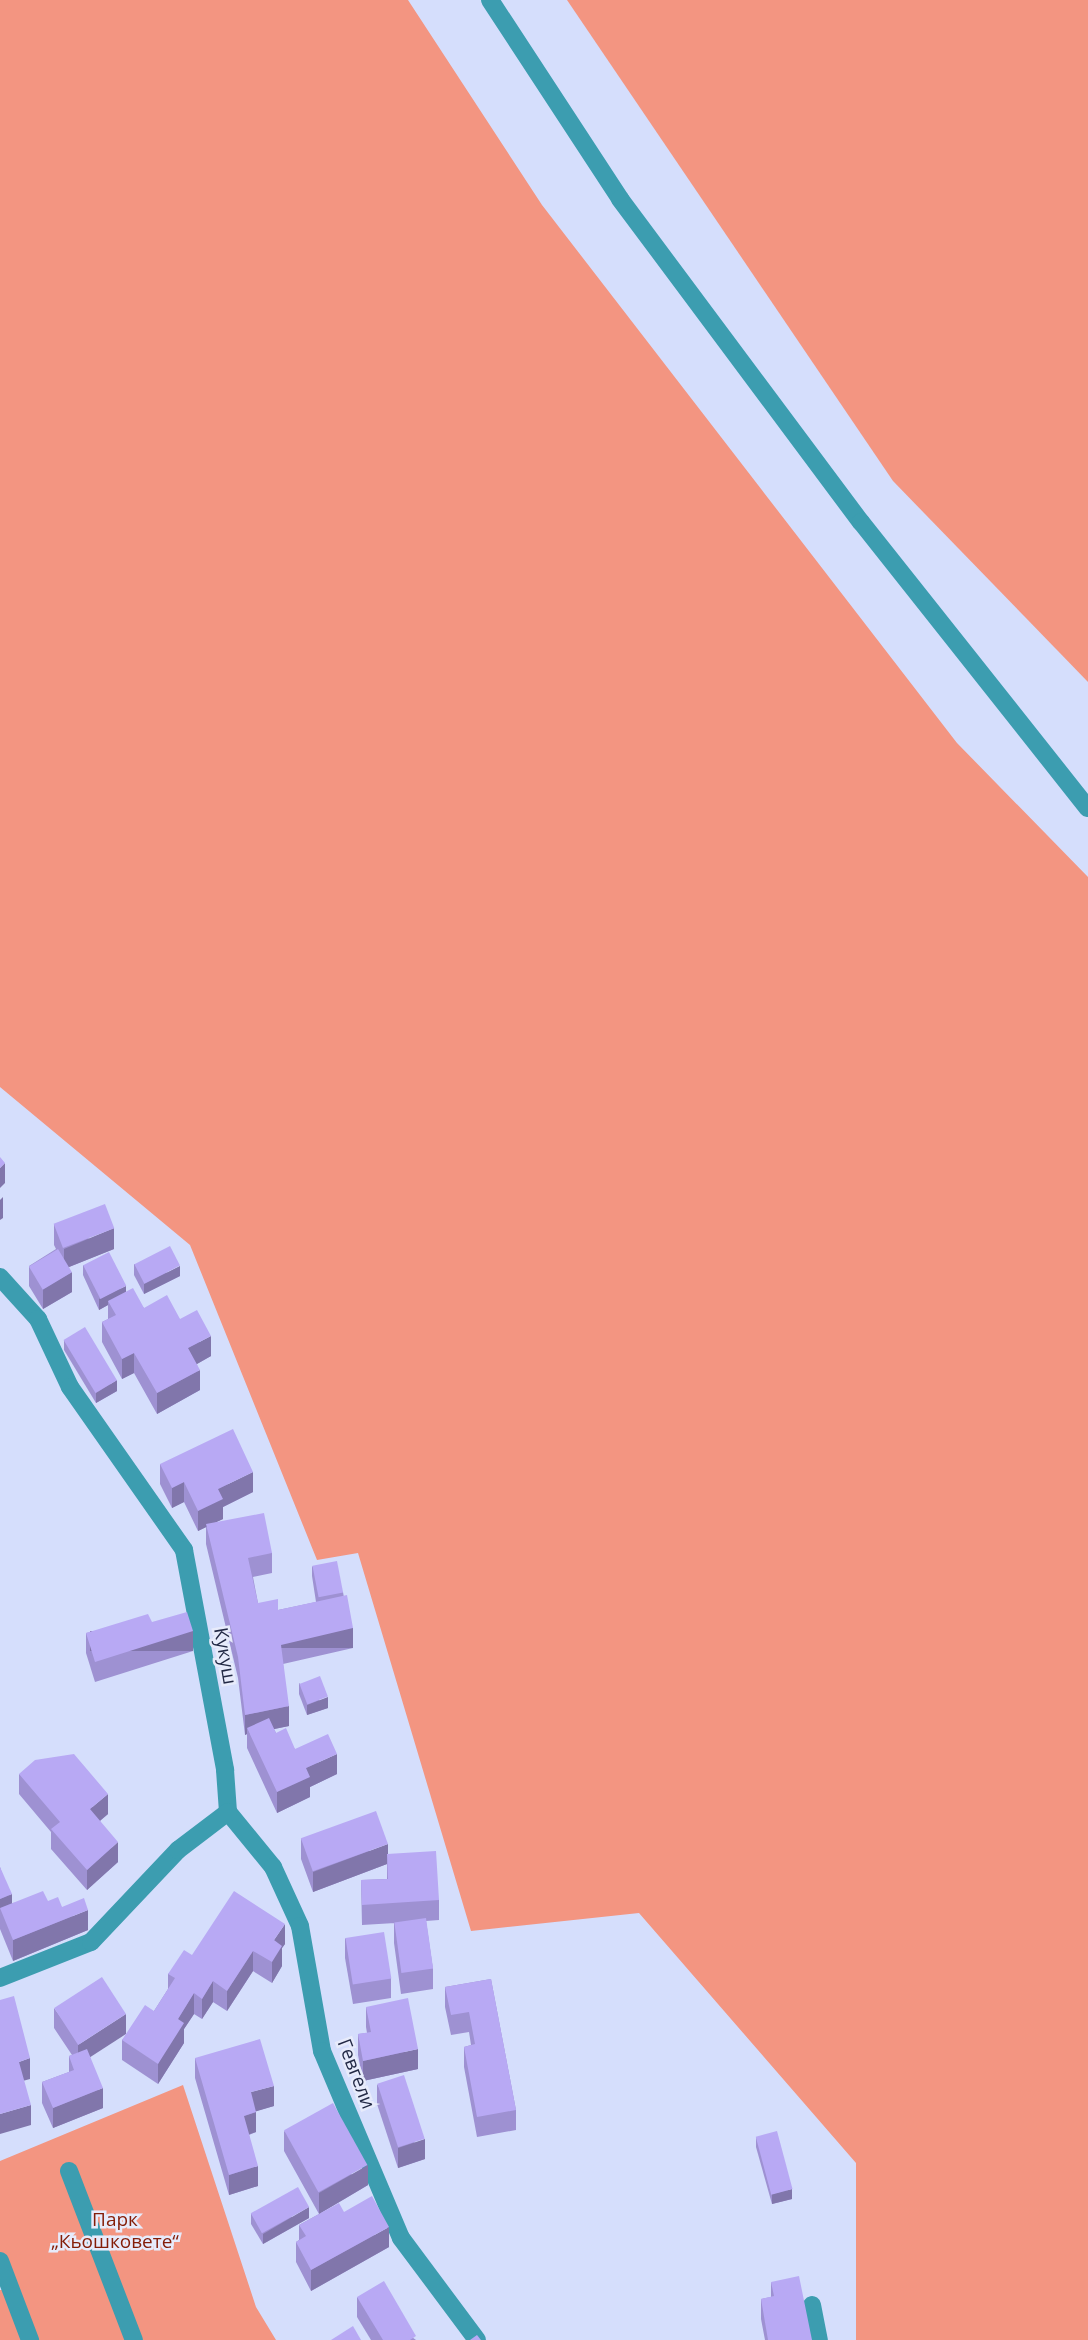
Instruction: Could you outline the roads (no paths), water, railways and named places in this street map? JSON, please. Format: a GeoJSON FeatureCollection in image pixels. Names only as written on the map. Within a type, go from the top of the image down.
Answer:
{"type":"FeatureCollection","features":[{"type":"Feature","properties":{"kind":"street"},"geometry":{"type":"LineString","coordinates":[[490,0],[620,199],[861,522],[1088,808]]}},
{"type":"Feature","properties":{"kind":"street","name":"Кукуш"},"geometry":{"type":"LineString","coordinates":[[0,1277],[38,1320],[70,1387],[184,1550],[225,1770],[228,1812]]}},
{"type":"Feature","properties":{"kind":"street"},"geometry":{"type":"LineString","coordinates":[[0,1978],[91,1942],[178,1850],[228,1812]]}},
{"type":"Feature","properties":{"kind":"street","name":"Гевгели"},"geometry":{"type":"LineString","coordinates":[[228,1812],[273,1867],[300,1926],[321,2052],[401,2238],[477,2340]]}},
{"type":"Feature","properties":{"kind":"street"},"geometry":{"type":"LineString","coordinates":[[69,2171],[134,2340]]}},
{"type":"Feature","properties":{"kind":"street"},"geometry":{"type":"LineString","coordinates":[[0,2261],[5,2290],[30,2340]]}},
{"type":"Feature","properties":{"kind":"street"},"geometry":{"type":"LineString","coordinates":[[812,2305],[818,2340]]}},
{"type":"Feature","properties":{"kind":"park label","name":"Парк „Кьошковете“"},"geometry":{"type":"Point","coordinates":[115,2231]}}]}
